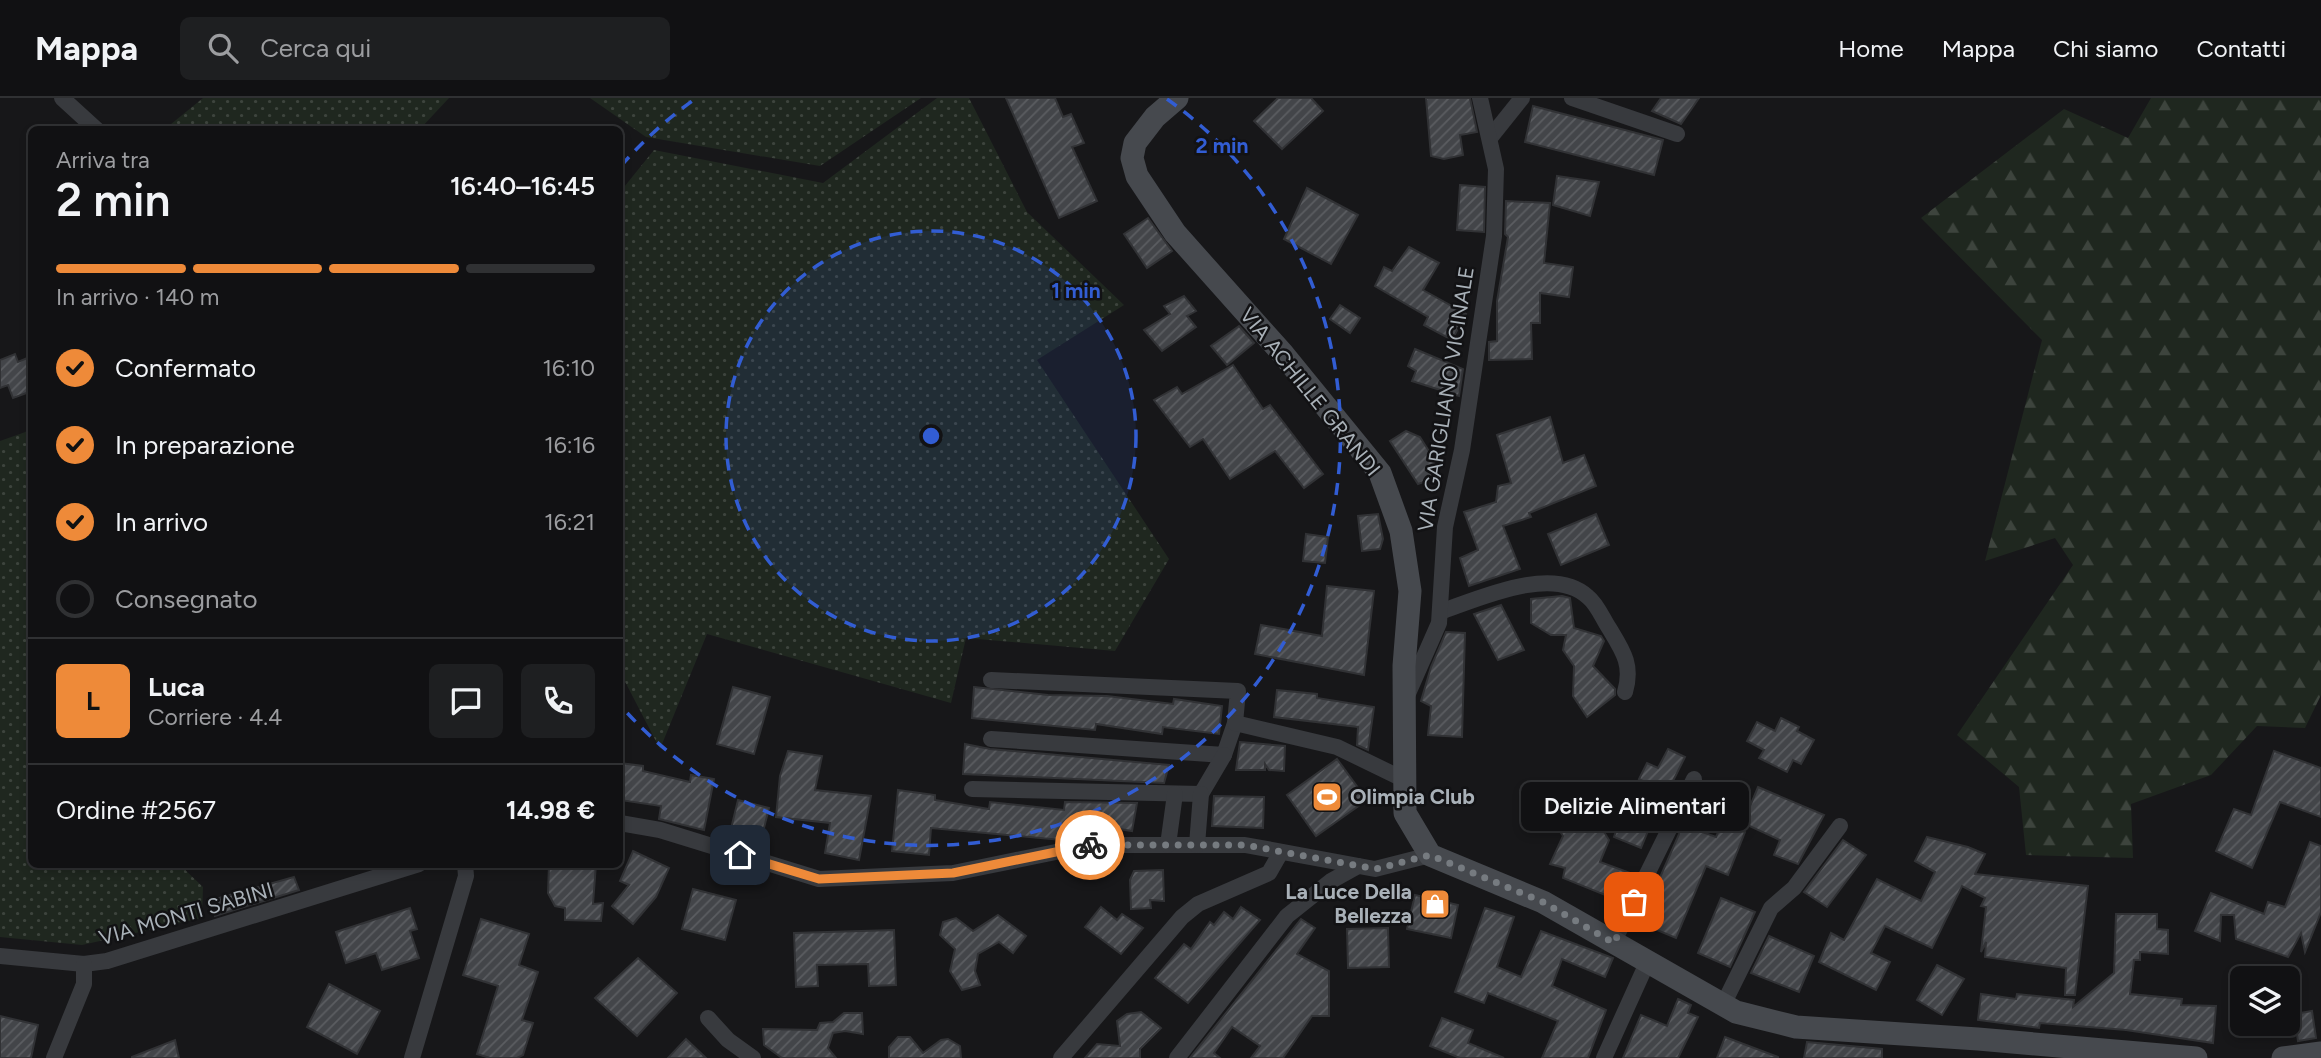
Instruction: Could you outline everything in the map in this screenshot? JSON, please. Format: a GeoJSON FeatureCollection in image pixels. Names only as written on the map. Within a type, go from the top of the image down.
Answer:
{"type":"FeatureCollection","features":[{"type":"Feature","properties":{"kind":"main road","name":"VIA ACHILLE GRANDI"},"geometry":{"type":"LineString","coordinates":[[1177,98],[1155,117],[1138,138],[1133,151],[1135,170],[1175,233],[1283,354],[1380,473],[1401,531],[1410,590],[1404,702],[1405,813],[1430,855]]}},
{"type":"Feature","properties":{"kind":"main road"},"geometry":{"type":"LineString","coordinates":[[1430,855],[1543,902],[1736,1012],[1796,1027],[1978,1038],[2196,1058]]}},
{"type":"Feature","properties":{"kind":"main road"},"geometry":{"type":"LineString","coordinates":[[2283,1058],[2321,1053]]}},
{"type":"Feature","properties":{"kind":"street"},"geometry":{"type":"LineString","coordinates":[[62,98],[93,126]]}},
{"type":"Feature","properties":{"kind":"street","name":"VIA GARIGLIANO VICINALE"},"geometry":{"type":"LineString","coordinates":[[1404,702],[1439,623],[1445,527],[1462,450],[1494,236],[1497,179],[1480,98]]}},
{"type":"Feature","properties":{"kind":"street"},"geometry":{"type":"LineString","coordinates":[[1490,138],[1522,98]]}},
{"type":"Feature","properties":{"kind":"street"},"geometry":{"type":"LineString","coordinates":[[1572,98],[1677,134]]}},
{"type":"Feature","properties":{"kind":"street"},"geometry":{"type":"LineString","coordinates":[[1440,612],[1518,584],[1559,584],[1588,596],[1626,655],[1630,674],[1625,692]]}},
{"type":"Feature","properties":{"kind":"street"},"geometry":{"type":"LineString","coordinates":[[991,680],[1238,691],[1235,723],[1224,755],[1201,794],[1197,845]]}},
{"type":"Feature","properties":{"kind":"street"},"geometry":{"type":"LineString","coordinates":[[1235,723],[1337,747],[1405,780]]}},
{"type":"Feature","properties":{"kind":"street"},"geometry":{"type":"LineString","coordinates":[[991,738],[1224,755]]}},
{"type":"Feature","properties":{"kind":"street"},"geometry":{"type":"LineString","coordinates":[[1614,943],[1695,779]]}},
{"type":"Feature","properties":{"kind":"street"},"geometry":{"type":"LineString","coordinates":[[972,789],[1201,794]]}},
{"type":"Feature","properties":{"kind":"street"},"geometry":{"type":"LineString","coordinates":[[1168,845],[1175,794]]}},
{"type":"Feature","properties":{"kind":"street"},"geometry":{"type":"LineString","coordinates":[[623,824],[660,830],[819,879],[953,873],[1090,845],[1245,845],[1376,869],[1430,855]]}},
{"type":"Feature","properties":{"kind":"street"},"geometry":{"type":"LineString","coordinates":[[1723,1005],[1771,908],[1794,888],[1840,826]]}},
{"type":"Feature","properties":{"kind":"street"},"geometry":{"type":"LineString","coordinates":[[1060,1058],[1182,917],[1198,904],[1269,873],[1281,852]]}},
{"type":"Feature","properties":{"kind":"street"},"geometry":{"type":"LineString","coordinates":[[1177,1058],[1287,916],[1331,881],[1358,866]]}},
{"type":"Feature","properties":{"kind":"street","name":"VIA MONTI SABINI"},"geometry":{"type":"LineString","coordinates":[[0,957],[85,964],[107,961],[244,920],[392,868]]}},
{"type":"Feature","properties":{"kind":"street"},"geometry":{"type":"LineString","coordinates":[[412,1058],[466,876],[465,868]]}},
{"type":"Feature","properties":{"kind":"street"},"geometry":{"type":"LineString","coordinates":[[1604,1058],[1647,963]]}},
{"type":"Feature","properties":{"kind":"street"},"geometry":{"type":"LineString","coordinates":[[54,1058],[85,984],[85,964]]}},
{"type":"Feature","properties":{"kind":"street"},"geometry":{"type":"LineString","coordinates":[[708,1018],[728,1040],[753,1058]]}},
{"type":"Feature","properties":{"kind":"green space"},"geometry":{"type":"Polygon","coordinates":[[[203,98],[449,98],[423,126],[169,126],[203,98]]]}},
{"type":"Feature","properties":{"kind":"green space"},"geometry":{"type":"Polygon","coordinates":[[[590,98],[921,98],[820,166],[646,137],[590,98]]]}},
{"type":"Feature","properties":{"kind":"green space"},"geometry":{"type":"Polygon","coordinates":[[[937,98],[969,98],[1027,212],[1124,305],[1037,360],[1169,559],[1115,651],[966,638],[951,703],[707,634],[660,749],[623,678],[623,188],[654,150],[823,183],[937,98]]]}},
{"type":"Feature","properties":{"kind":"green space"},"geometry":{"type":"Polygon","coordinates":[[[2151,98],[2321,98],[2321,695],[2305,728],[2257,726],[2211,775],[2131,804],[2133,858],[2026,855],[2019,787],[1957,735],[2073,565],[2055,538],[1985,561],[2042,340],[1921,218],[2064,109],[2128,138],[2151,98]]]}},
{"type":"Feature","properties":{"kind":"green space"},"geometry":{"type":"Polygon","coordinates":[[[28,431],[28,868],[183,868],[203,887],[202,918],[82,945],[0,937],[0,441],[28,431]]]}},
{"type":"Feature","properties":{"kind":"building"},"geometry":{"type":"Polygon","coordinates":[[[1006,98],[1055,98],[1063,117],[1071,114],[1084,143],[1072,147],[1097,201],[1059,218],[1006,98]]]}},
{"type":"Feature","properties":{"kind":"building"},"geometry":{"type":"Polygon","coordinates":[[[1278,98],[1311,98],[1323,111],[1282,149],[1254,121],[1278,98]]]}},
{"type":"Feature","properties":{"kind":"building"},"geometry":{"type":"Polygon","coordinates":[[[1426,98],[1470,98],[1477,132],[1460,135],[1463,155],[1444,159],[1431,156],[1426,98]]]}},
{"type":"Feature","properties":{"kind":"building"},"geometry":{"type":"Polygon","coordinates":[[[1661,98],[1699,98],[1681,124],[1652,111],[1661,98]]]}},
{"type":"Feature","properties":{"kind":"building"},"geometry":{"type":"Polygon","coordinates":[[[1533,106],[1663,140],[1654,175],[1525,142],[1533,106]]]}},
{"type":"Feature","properties":{"kind":"building"},"geometry":{"type":"Polygon","coordinates":[[[1557,176],[1599,182],[1590,216],[1553,205],[1557,176]]]}},
{"type":"Feature","properties":{"kind":"building"},"geometry":{"type":"Polygon","coordinates":[[[1460,185],[1485,187],[1484,232],[1457,230],[1460,185]]]}},
{"type":"Feature","properties":{"kind":"building"},"geometry":{"type":"Polygon","coordinates":[[[1307,188],[1358,215],[1331,264],[1284,239],[1307,188]]]}},
{"type":"Feature","properties":{"kind":"building"},"geometry":{"type":"Polygon","coordinates":[[[1506,201],[1550,203],[1544,263],[1573,267],[1569,297],[1540,293],[1540,323],[1531,323],[1532,359],[1489,360],[1489,342],[1497,341],[1497,301],[1508,237],[1505,234],[1506,201]]]}},
{"type":"Feature","properties":{"kind":"building"},"geometry":{"type":"Polygon","coordinates":[[[1148,218],[1172,251],[1147,268],[1124,234],[1148,218]]]}},
{"type":"Feature","properties":{"kind":"building"},"geometry":{"type":"Polygon","coordinates":[[[1409,247],[1439,263],[1423,290],[1466,314],[1452,340],[1424,325],[1428,317],[1375,286],[1384,267],[1392,271],[1409,247]]]}},
{"type":"Feature","properties":{"kind":"building"},"geometry":{"type":"Polygon","coordinates":[[[1184,296],[1196,311],[1187,316],[1196,327],[1162,351],[1144,330],[1170,314],[1164,306],[1184,296]]]}},
{"type":"Feature","properties":{"kind":"building"},"geometry":{"type":"Polygon","coordinates":[[[1340,305],[1360,318],[1350,333],[1330,319],[1340,305]]]}},
{"type":"Feature","properties":{"kind":"building"},"geometry":{"type":"Polygon","coordinates":[[[1239,326],[1254,343],[1227,365],[1211,346],[1239,326]]]}},
{"type":"Feature","properties":{"kind":"building"},"geometry":{"type":"Polygon","coordinates":[[[1415,349],[1463,369],[1459,396],[1412,381],[1416,371],[1408,366],[1415,349]]]}},
{"type":"Feature","properties":{"kind":"building"},"geometry":{"type":"Polygon","coordinates":[[[15,354],[18,362],[28,358],[28,392],[13,398],[8,385],[0,388],[0,360],[15,354]]]}},
{"type":"Feature","properties":{"kind":"building"},"geometry":{"type":"Polygon","coordinates":[[[1233,365],[1263,409],[1270,405],[1323,474],[1304,488],[1275,451],[1230,479],[1203,439],[1190,447],[1154,400],[1177,387],[1182,394],[1233,365]]]}},
{"type":"Feature","properties":{"kind":"building"},"geometry":{"type":"Polygon","coordinates":[[[1550,417],[1563,463],[1584,455],[1596,486],[1529,513],[1531,517],[1503,526],[1520,569],[1469,586],[1460,558],[1478,550],[1464,512],[1496,502],[1498,486],[1511,483],[1497,435],[1550,417]]]}},
{"type":"Feature","properties":{"kind":"building"},"geometry":{"type":"Polygon","coordinates":[[[1406,431],[1420,437],[1437,464],[1437,477],[1418,484],[1390,441],[1406,431]]]}},
{"type":"Feature","properties":{"kind":"building"},"geometry":{"type":"Polygon","coordinates":[[[1378,514],[1383,539],[1380,549],[1362,551],[1358,516],[1378,514]]]}},
{"type":"Feature","properties":{"kind":"building"},"geometry":{"type":"Polygon","coordinates":[[[1596,514],[1609,545],[1561,565],[1548,534],[1596,514]]]}},
{"type":"Feature","properties":{"kind":"building"},"geometry":{"type":"Polygon","coordinates":[[[1306,534],[1328,537],[1325,563],[1303,561],[1306,534]]]}},
{"type":"Feature","properties":{"kind":"building"},"geometry":{"type":"Polygon","coordinates":[[[1327,586],[1374,591],[1364,675],[1255,654],[1261,625],[1322,636],[1327,586]]]}},
{"type":"Feature","properties":{"kind":"building"},"geometry":{"type":"Polygon","coordinates":[[[1562,596],[1570,598],[1574,628],[1601,636],[1604,641],[1593,666],[1615,689],[1615,695],[1587,717],[1573,696],[1574,666],[1563,650],[1566,635],[1551,635],[1531,623],[1531,599],[1562,596]]]}},
{"type":"Feature","properties":{"kind":"building"},"geometry":{"type":"Polygon","coordinates":[[[1501,605],[1524,650],[1498,660],[1474,614],[1501,605]]]}},
{"type":"Feature","properties":{"kind":"building"},"geometry":{"type":"Polygon","coordinates":[[[1446,632],[1465,633],[1462,737],[1428,735],[1431,706],[1421,701],[1431,667],[1446,632]]]}},
{"type":"Feature","properties":{"kind":"building"},"geometry":{"type":"Polygon","coordinates":[[[733,687],[770,697],[754,754],[717,744],[733,687]]]}},
{"type":"Feature","properties":{"kind":"building"},"geometry":{"type":"Polygon","coordinates":[[[974,687],[1048,695],[1107,696],[1173,704],[1174,699],[1222,706],[1219,734],[1163,727],[1162,734],[1096,724],[1095,730],[972,718],[974,687]]]}},
{"type":"Feature","properties":{"kind":"building"},"geometry":{"type":"Polygon","coordinates":[[[1277,690],[1317,694],[1317,698],[1374,707],[1368,750],[1357,745],[1358,727],[1274,717],[1277,690]]]}},
{"type":"Feature","properties":{"kind":"building"},"geometry":{"type":"Polygon","coordinates":[[[1781,718],[1799,727],[1797,731],[1814,740],[1801,764],[1793,760],[1787,772],[1759,758],[1764,750],[1747,741],[1757,722],[1775,731],[1781,718]]]}},
{"type":"Feature","properties":{"kind":"building"},"geometry":{"type":"Polygon","coordinates":[[[1240,742],[1285,746],[1284,771],[1269,770],[1265,764],[1265,770],[1236,770],[1240,742]]]}},
{"type":"Feature","properties":{"kind":"building"},"geometry":{"type":"Polygon","coordinates":[[[965,744],[990,749],[1169,765],[1164,783],[963,774],[965,744]]]}},
{"type":"Feature","properties":{"kind":"building"},"geometry":{"type":"Polygon","coordinates":[[[1668,749],[1685,757],[1667,793],[1639,779],[1647,763],[1658,768],[1668,749]]]}},
{"type":"Feature","properties":{"kind":"building"},"geometry":{"type":"Polygon","coordinates":[[[788,751],[822,756],[815,790],[871,796],[859,860],[825,853],[830,823],[776,817],[780,776],[788,751]]]}},
{"type":"Feature","properties":{"kind":"building"},"geometry":{"type":"Polygon","coordinates":[[[2274,751],[2321,768],[2321,817],[2280,802],[2252,868],[2216,851],[2234,809],[2251,815],[2274,751]]]}},
{"type":"Feature","properties":{"kind":"building","name":"Olimpia Club"},"geometry":{"type":"Polygon","coordinates":[[[1337,759],[1367,800],[1316,836],[1287,795],[1337,759]]]}},
{"type":"Feature","properties":{"kind":"building"},"geometry":{"type":"Polygon","coordinates":[[[623,763],[643,766],[643,771],[690,782],[691,775],[714,779],[704,830],[659,819],[661,806],[623,800],[623,763]]]}},
{"type":"Feature","properties":{"kind":"building"},"geometry":{"type":"Polygon","coordinates":[[[1758,787],[1824,815],[1798,864],[1774,855],[1780,840],[1743,823],[1758,787]]]}},
{"type":"Feature","properties":{"kind":"building"},"geometry":{"type":"Polygon","coordinates":[[[898,790],[935,795],[935,800],[989,809],[990,802],[1064,810],[1065,802],[1137,803],[1132,831],[1093,825],[1092,834],[1062,830],[1061,840],[931,828],[929,855],[892,851],[898,790]]]}},
{"type":"Feature","properties":{"kind":"building"},"geometry":{"type":"Polygon","coordinates":[[[1214,796],[1264,797],[1263,828],[1212,826],[1214,796]]]}},
{"type":"Feature","properties":{"kind":"building"},"geometry":{"type":"Polygon","coordinates":[[[1563,799],[1592,812],[1609,840],[1600,862],[1633,874],[1620,901],[1563,878],[1565,868],[1550,864],[1563,836],[1554,822],[1563,799]]]}},
{"type":"Feature","properties":{"kind":"building"},"geometry":{"type":"Polygon","coordinates":[[[738,800],[769,808],[760,844],[729,837],[738,800]]]}},
{"type":"Feature","properties":{"kind":"building"},"geometry":{"type":"Polygon","coordinates":[[[1626,802],[1655,814],[1641,848],[1614,837],[1626,802]]]}},
{"type":"Feature","properties":{"kind":"building"},"geometry":{"type":"Polygon","coordinates":[[[1722,823],[1745,832],[1728,875],[1706,866],[1676,938],[1640,923],[1683,825],[1716,837],[1722,823]]]}},
{"type":"Feature","properties":{"kind":"building"},"geometry":{"type":"Polygon","coordinates":[[[1927,837],[1985,854],[1975,874],[2088,886],[2075,995],[2065,995],[2066,968],[1985,957],[1986,942],[1981,952],[1986,907],[1981,906],[1985,898],[1962,886],[1932,948],[1885,926],[1871,953],[1890,962],[1876,990],[1819,962],[1831,933],[1844,940],[1877,879],[1921,901],[1935,872],[1915,861],[1927,837]]]}},
{"type":"Feature","properties":{"kind":"building"},"geometry":{"type":"Polygon","coordinates":[[[1843,840],[1866,855],[1827,907],[1804,892],[1843,840]]]}},
{"type":"Feature","properties":{"kind":"building"},"geometry":{"type":"Polygon","coordinates":[[[2310,842],[2321,846],[2321,912],[2305,952],[2301,933],[2288,957],[2236,939],[2234,915],[2221,915],[2220,941],[2195,931],[2211,893],[2264,914],[2268,902],[2285,907],[2310,842]]]}},
{"type":"Feature","properties":{"kind":"building"},"geometry":{"type":"Polygon","coordinates":[[[633,851],[669,868],[656,897],[633,924],[612,906],[629,885],[620,881],[633,851]]]}},
{"type":"Feature","properties":{"kind":"building"},"geometry":{"type":"Polygon","coordinates":[[[549,868],[596,868],[593,904],[603,903],[601,921],[565,920],[565,908],[555,906],[548,893],[549,868]]]}},
{"type":"Feature","properties":{"kind":"building"},"geometry":{"type":"Polygon","coordinates":[[[1163,870],[1164,901],[1150,900],[1151,908],[1131,909],[1130,880],[1134,871],[1163,870]]]}},
{"type":"Feature","properties":{"kind":"building"},"geometry":{"type":"Polygon","coordinates":[[[294,877],[299,890],[215,916],[212,900],[294,877]]]}},
{"type":"Feature","properties":{"kind":"building"},"geometry":{"type":"Polygon","coordinates":[[[693,889],[736,900],[725,940],[682,929],[693,889]]]}},
{"type":"Feature","properties":{"kind":"building"},"geometry":{"type":"Polygon","coordinates":[[[1415,895],[1458,905],[1451,938],[1407,929],[1415,895]]]}},
{"type":"Feature","properties":{"kind":"building"},"geometry":{"type":"Polygon","coordinates":[[[1721,898],[1755,912],[1730,967],[1698,953],[1721,898]]]}},
{"type":"Feature","properties":{"kind":"building"},"geometry":{"type":"Polygon","coordinates":[[[1101,907],[1117,920],[1122,914],[1143,928],[1121,954],[1085,927],[1101,907]]]}},
{"type":"Feature","properties":{"kind":"building"},"geometry":{"type":"Polygon","coordinates":[[[1241,907],[1260,920],[1188,1003],[1155,978],[1184,944],[1191,949],[1210,922],[1214,925],[1224,912],[1233,919],[1241,907]]]}},
{"type":"Feature","properties":{"kind":"building"},"geometry":{"type":"Polygon","coordinates":[[[410,908],[417,929],[410,931],[419,958],[382,970],[376,953],[346,963],[336,932],[410,908]]]}},
{"type":"Feature","properties":{"kind":"building"},"geometry":{"type":"Polygon","coordinates":[[[1485,908],[1514,917],[1497,967],[1521,977],[1541,931],[1613,958],[1605,977],[1562,959],[1552,986],[1606,1010],[1588,1058],[1542,1058],[1558,1021],[1488,993],[1484,1003],[1455,992],[1485,908]]]}},
{"type":"Feature","properties":{"kind":"building"},"geometry":{"type":"Polygon","coordinates":[[[2116,914],[2157,914],[2157,929],[2168,930],[2168,954],[2140,952],[2140,960],[2134,960],[2130,994],[2182,999],[2181,1005],[2216,1006],[2213,1043],[2126,1030],[2040,1023],[2039,1028],[1978,1020],[1981,994],[2016,999],[2017,994],[2074,1000],[2073,1007],[2114,973],[2116,914]]]}},
{"type":"Feature","properties":{"kind":"building"},"geometry":{"type":"Polygon","coordinates":[[[998,915],[1026,936],[1013,953],[999,942],[978,954],[975,971],[980,985],[962,990],[950,971],[955,949],[940,935],[943,922],[956,918],[973,931],[998,915]]]}},
{"type":"Feature","properties":{"kind":"building"},"geometry":{"type":"Polygon","coordinates":[[[481,919],[529,934],[519,965],[538,972],[522,1020],[533,1023],[523,1055],[517,1058],[490,1058],[477,1054],[498,986],[463,975],[481,919]]]}},
{"type":"Feature","properties":{"kind":"building"},"geometry":{"type":"Polygon","coordinates":[[[1301,919],[1315,928],[1297,954],[1329,971],[1329,1016],[1312,1016],[1283,1058],[1251,1058],[1260,1046],[1232,1027],[1214,1053],[1220,1058],[1190,1058],[1301,919]]]}},
{"type":"Feature","properties":{"kind":"building"},"geometry":{"type":"Polygon","coordinates":[[[1388,928],[1389,967],[1348,968],[1347,929],[1388,928]]]}},
{"type":"Feature","properties":{"kind":"building"},"geometry":{"type":"Polygon","coordinates":[[[894,930],[896,985],[869,986],[868,964],[817,965],[818,986],[796,987],[794,933],[894,930]]]}},
{"type":"Feature","properties":{"kind":"building"},"geometry":{"type":"Polygon","coordinates":[[[1769,936],[1814,956],[1799,992],[1751,973],[1769,936]]]}},
{"type":"Feature","properties":{"kind":"building"},"geometry":{"type":"Polygon","coordinates":[[[638,958],[677,993],[637,1036],[595,998],[638,958]]]}},
{"type":"Feature","properties":{"kind":"building"},"geometry":{"type":"Polygon","coordinates":[[[1937,965],[1964,979],[1942,1015],[1917,1000],[1937,965]]]}},
{"type":"Feature","properties":{"kind":"building"},"geometry":{"type":"Polygon","coordinates":[[[329,984],[380,1011],[357,1054],[307,1027],[329,984]]]}},
{"type":"Feature","properties":{"kind":"building"},"geometry":{"type":"Polygon","coordinates":[[[1678,999],[1691,1005],[1688,1013],[1698,1017],[1678,1058],[1623,1058],[1641,1015],[1667,1026],[1678,999]]]}},
{"type":"Feature","properties":{"kind":"building"},"geometry":{"type":"Polygon","coordinates":[[[2312,1011],[2316,1038],[2298,1041],[2300,1013],[2312,1011]]]}},
{"type":"Feature","properties":{"kind":"building"},"geometry":{"type":"Polygon","coordinates":[[[1141,1012],[1161,1028],[1140,1049],[1140,1058],[1085,1058],[1097,1044],[1120,1046],[1117,1021],[1127,1014],[1141,1012]]]}},
{"type":"Feature","properties":{"kind":"building"},"geometry":{"type":"Polygon","coordinates":[[[844,1013],[862,1013],[863,1034],[845,1031],[833,1033],[828,1048],[836,1058],[782,1058],[764,1045],[763,1029],[817,1030],[820,1023],[833,1022],[844,1013]]]}},
{"type":"Feature","properties":{"kind":"building"},"geometry":{"type":"Polygon","coordinates":[[[0,1016],[38,1025],[31,1058],[0,1058],[0,1016]]]}},
{"type":"Feature","properties":{"kind":"building"},"geometry":{"type":"Polygon","coordinates":[[[1442,1018],[1473,1030],[1468,1043],[1504,1058],[1460,1058],[1430,1046],[1442,1018]]]}},
{"type":"Feature","properties":{"kind":"building"},"geometry":{"type":"Polygon","coordinates":[[[898,1037],[910,1037],[923,1053],[941,1040],[948,1039],[960,1046],[961,1058],[889,1058],[889,1047],[898,1037]]]}},
{"type":"Feature","properties":{"kind":"building"},"geometry":{"type":"Polygon","coordinates":[[[1725,1037],[1778,1057],[1778,1058],[1717,1058],[1725,1037]]]}},
{"type":"Feature","properties":{"kind":"building"},"geometry":{"type":"Polygon","coordinates":[[[686,1039],[706,1058],[668,1058],[686,1039]]]}},
{"type":"Feature","properties":{"kind":"building"},"geometry":{"type":"Polygon","coordinates":[[[175,1040],[179,1058],[132,1058],[132,1057],[175,1040]]]}},
{"type":"Feature","properties":{"kind":"building"},"geometry":{"type":"Polygon","coordinates":[[[1807,1042],[1882,1049],[1882,1058],[1804,1058],[1807,1042]]]}},
{"type":"Feature","properties":{"kind":"way so far"},"geometry":{"type":"LineString","coordinates":[[1090,845],[1245,845],[1376,869],[1430,855],[1543,902],[1614,943],[1634,902]]}},
{"type":"Feature","properties":{"kind":"place","name":"Olimpia Club"},"geometry":{"type":"Point","coordinates":[1327,797]}},
{"type":"Feature","properties":{"kind":"place","name":"Delizie Alimentari"},"geometry":{"type":"Point","coordinates":[1634,902]}},
{"type":"Feature","properties":{"kind":"place","name":"La Luce Della Bellezza"},"geometry":{"type":"Point","coordinates":[1435,904]}},
{"type":"Feature","properties":{"kind":"route"},"geometry":{"type":"LineString","coordinates":[[740,855],[819,879],[953,873],[1090,845]]}}]}
